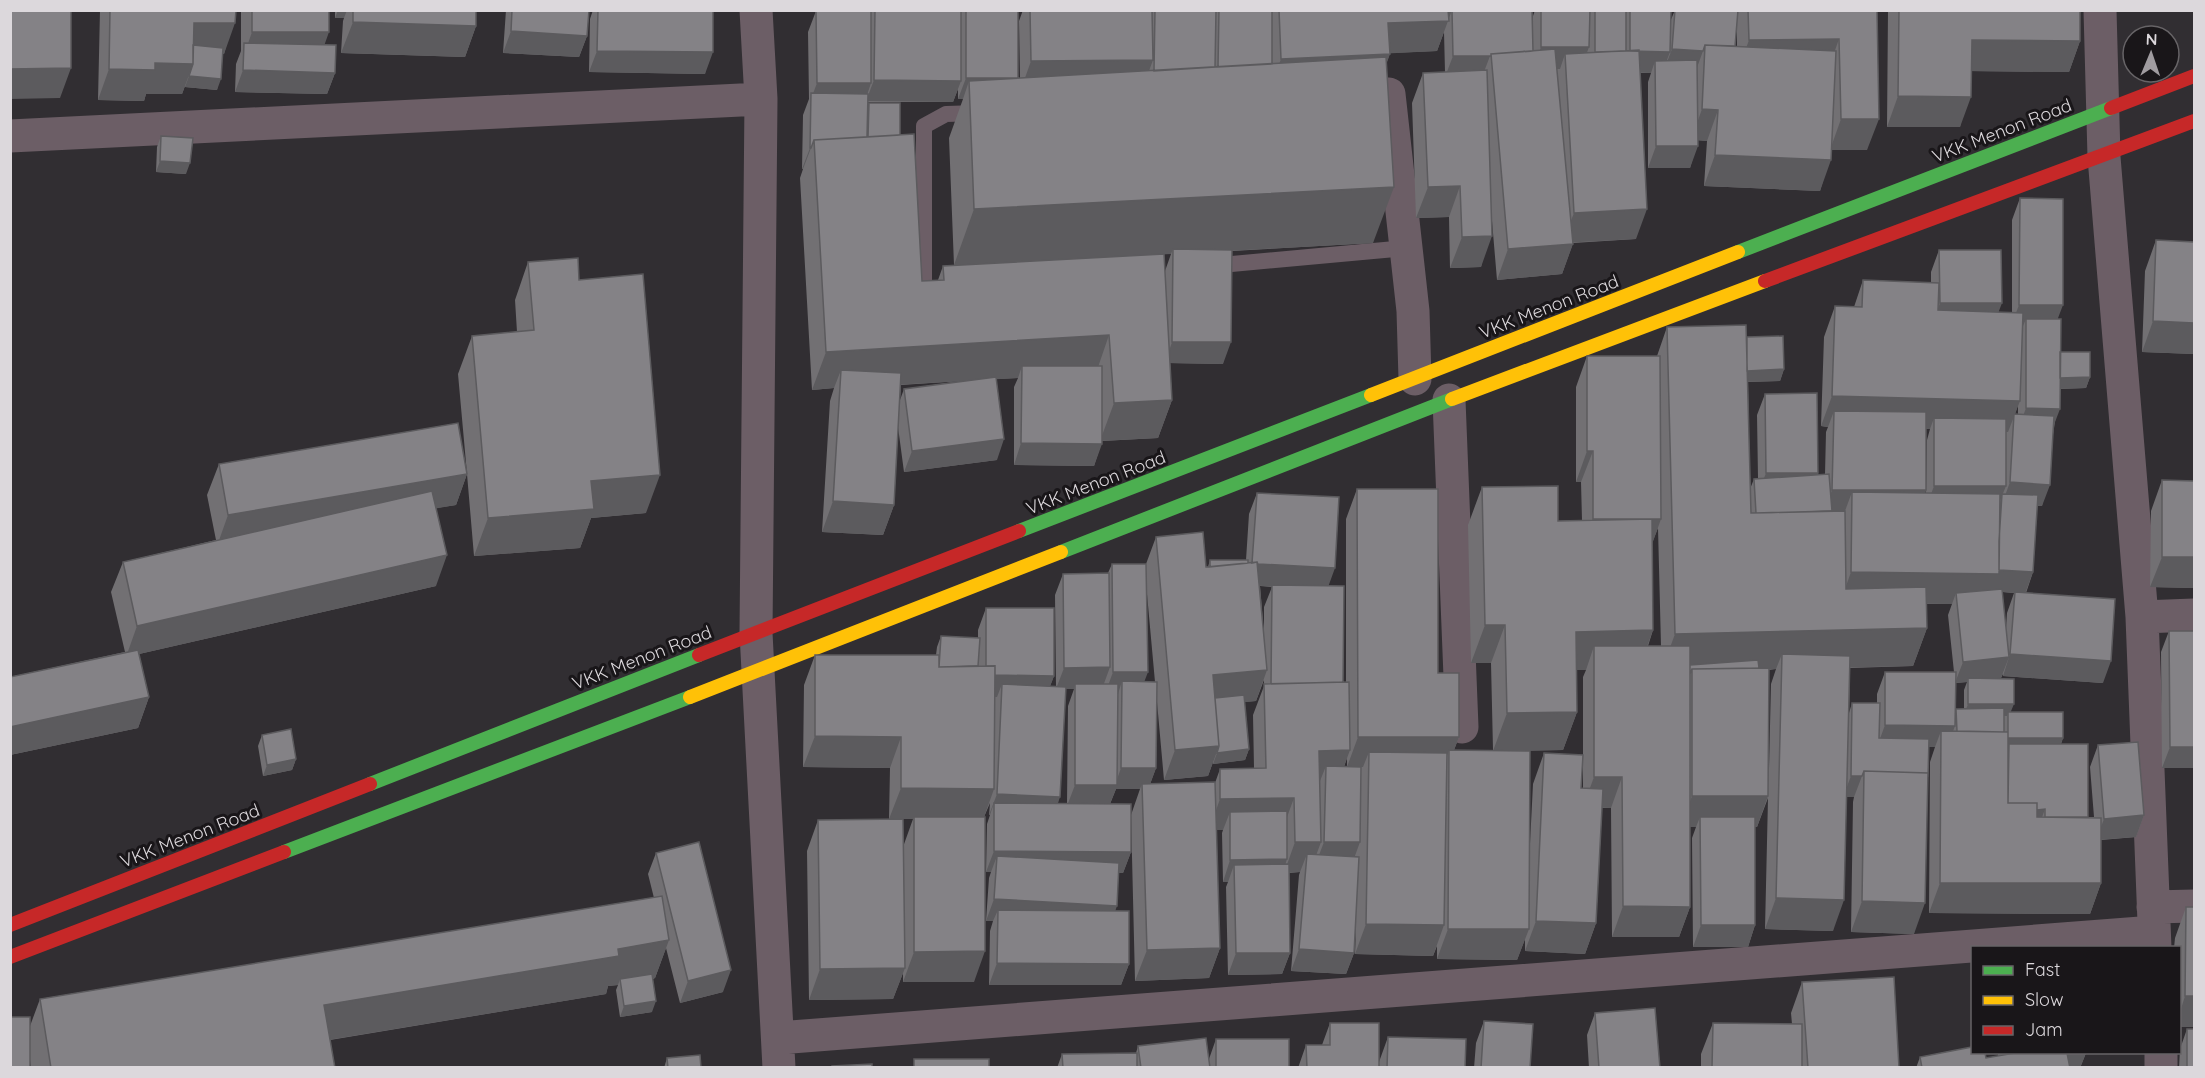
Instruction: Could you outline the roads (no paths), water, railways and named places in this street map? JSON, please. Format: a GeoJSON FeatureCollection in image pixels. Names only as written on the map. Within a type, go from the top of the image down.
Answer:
{"type":"FeatureCollection","features":[{"type":"Feature","properties":{"kind":"street"},"geometry":{"type":"LineString","coordinates":[[756,10],[761,99],[756,633],[779,1053],[2154,929],[2194,906]]}},
{"type":"Feature","properties":{"kind":"street"},"geometry":{"type":"LineString","coordinates":[[2100,10],[2104,156],[2142,617],[2154,929]]}},
{"type":"Feature","properties":{"kind":"street","name":"VKK Menon Road"},"geometry":{"type":"LineString","coordinates":[[10,926],[756,633],[2194,76]]}},
{"type":"Feature","properties":{"kind":"street"},"geometry":{"type":"LineString","coordinates":[[1383,94],[1406,248],[1413,311],[1415,379]]}},
{"type":"Feature","properties":{"kind":"street"},"geometry":{"type":"LineString","coordinates":[[10,136],[761,99]]}},
{"type":"Feature","properties":{"kind":"street"},"geometry":{"type":"LineString","coordinates":[[10,957],[757,671],[1449,400],[2194,121]]}},
{"type":"Feature","properties":{"kind":"street"},"geometry":{"type":"LineString","coordinates":[[1449,400],[1462,727]]}},
{"type":"Feature","properties":{"kind":"street"},"geometry":{"type":"LineString","coordinates":[[2142,617],[2194,615]]}},
{"type":"Feature","properties":{"kind":"street"},"geometry":{"type":"LineString","coordinates":[[2161,1068],[2170,1054]]}},
{"type":"Feature","properties":{"kind":"lane"},"geometry":{"type":"LineString","coordinates":[[948,290],[924,292],[924,126],[946,114],[994,112]]}},
{"type":"Feature","properties":{"kind":"lane"},"geometry":{"type":"LineString","coordinates":[[1194,267],[1406,248]]}}]}
